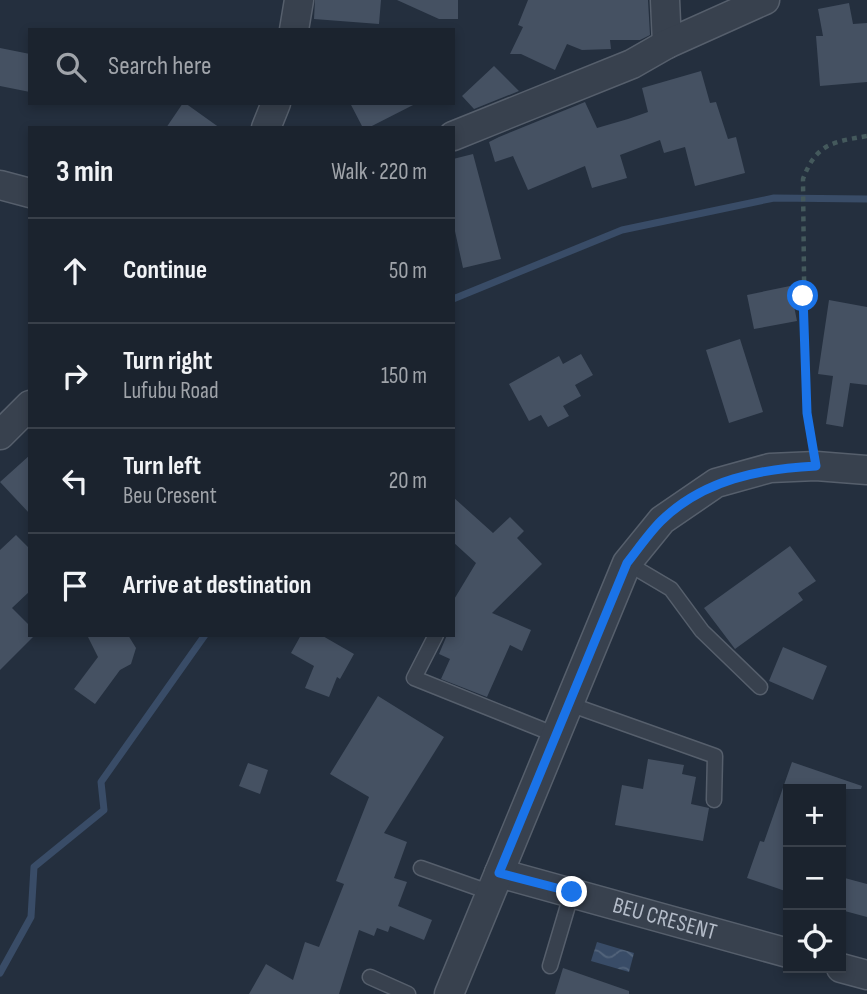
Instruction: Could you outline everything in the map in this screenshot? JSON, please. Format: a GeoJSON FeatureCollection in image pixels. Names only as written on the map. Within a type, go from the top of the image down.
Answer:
{"type":"FeatureCollection","features":[{"type":"Feature","properties":{"kind":"street"},"geometry":{"type":"LineString","coordinates":[[294,28],[299,0]]}},
{"type":"Feature","properties":{"kind":"street"},"geometry":{"type":"LineString","coordinates":[[665,0],[667,44]]}},
{"type":"Feature","properties":{"kind":"street"},"geometry":{"type":"LineString","coordinates":[[455,135],[632,64],[667,44],[765,0]]}},
{"type":"Feature","properties":{"kind":"street"},"geometry":{"type":"LineString","coordinates":[[267,126],[275,105]]}},
{"type":"Feature","properties":{"kind":"street"},"geometry":{"type":"LineString","coordinates":[[0,185],[28,192]]}},
{"type":"Feature","properties":{"kind":"street"},"geometry":{"type":"LineString","coordinates":[[0,435],[28,407]]}},
{"type":"Feature","properties":{"kind":"street"},"geometry":{"type":"LineString","coordinates":[[449,994],[627,563],[662,520],[716,483],[770,468],[816,466],[867,470]]}},
{"type":"Feature","properties":{"kind":"street","name":"BEU CRESENT"},"geometry":{"type":"LineString","coordinates":[[496,883],[572,892],[783,952]]}},
{"type":"Feature","properties":{"kind":"street"},"geometry":{"type":"LineString","coordinates":[[846,969],[867,975]]}},
{"type":"Feature","properties":{"kind":"lane"},"geometry":{"type":"LineString","coordinates":[[627,563],[671,589],[702,631],[760,687]]}},
{"type":"Feature","properties":{"kind":"lane"},"geometry":{"type":"LineString","coordinates":[[435,637],[414,678],[556,735]]}},
{"type":"Feature","properties":{"kind":"lane"},"geometry":{"type":"LineString","coordinates":[[569,704],[715,756],[714,800]]}},
{"type":"Feature","properties":{"kind":"lane"},"geometry":{"type":"LineString","coordinates":[[421,868],[496,883]]}},
{"type":"Feature","properties":{"kind":"lane"},"geometry":{"type":"LineString","coordinates":[[550,967],[572,892]]}},
{"type":"Feature","properties":{"kind":"lane"},"geometry":{"type":"LineString","coordinates":[[370,976],[408,994]]}},
{"type":"Feature","properties":{"kind":"path"},"geometry":{"type":"LineString","coordinates":[[816,466],[807,413],[805,373],[803,179],[809,163],[826,144],[867,136]]}},
{"type":"Feature","properties":{"kind":"water"},"geometry":{"type":"Polygon","coordinates":[[[597,942],[634,953],[629,972],[591,961],[597,942]]]}},
{"type":"Feature","properties":{"kind":"building"},"geometry":{"type":"Polygon","coordinates":[[[315,0],[381,0],[379,24],[314,19],[315,0]]]}},
{"type":"Feature","properties":{"kind":"building"},"geometry":{"type":"Polygon","coordinates":[[[397,0],[458,0],[458,19],[439,19],[397,0]]]}},
{"type":"Feature","properties":{"kind":"building"},"geometry":{"type":"Polygon","coordinates":[[[528,0],[648,0],[650,35],[640,40],[610,40],[611,49],[582,50],[567,44],[555,70],[521,54],[510,54],[523,27],[518,25],[528,0]]]}},
{"type":"Feature","properties":{"kind":"building"},"geometry":{"type":"Polygon","coordinates":[[[849,3],[853,24],[867,23],[867,82],[820,86],[816,36],[823,36],[818,9],[849,3]]]}},
{"type":"Feature","properties":{"kind":"building"},"geometry":{"type":"Polygon","coordinates":[[[0,48],[28,54],[28,92],[0,86],[0,48]]]}},
{"type":"Feature","properties":{"kind":"building"},"geometry":{"type":"Polygon","coordinates":[[[494,66],[519,91],[474,109],[462,96],[494,66]]]}},
{"type":"Feature","properties":{"kind":"building"},"geometry":{"type":"Polygon","coordinates":[[[701,71],[710,103],[716,102],[728,139],[736,137],[745,173],[695,186],[685,147],[664,153],[660,140],[620,155],[627,178],[592,188],[585,166],[528,190],[513,156],[495,162],[489,142],[499,137],[585,102],[597,128],[628,119],[648,112],[642,88],[701,71]]]}},
{"type":"Feature","properties":{"kind":"building"},"geometry":{"type":"Polygon","coordinates":[[[182,105],[188,105],[217,126],[167,126],[182,105]]]}},
{"type":"Feature","properties":{"kind":"building"},"geometry":{"type":"Polygon","coordinates":[[[351,105],[413,105],[372,126],[362,126],[351,105]]]}},
{"type":"Feature","properties":{"kind":"building"},"geometry":{"type":"Polygon","coordinates":[[[473,154],[501,259],[463,268],[455,231],[455,158],[473,154]]]}},
{"type":"Feature","properties":{"kind":"building"},"geometry":{"type":"Polygon","coordinates":[[[790,286],[797,321],[754,329],[747,295],[790,286]]]}},
{"type":"Feature","properties":{"kind":"building"},"geometry":{"type":"Polygon","coordinates":[[[829,300],[867,307],[867,385],[850,383],[843,427],[826,424],[833,376],[818,374],[829,300]]]}},
{"type":"Feature","properties":{"kind":"building"},"geometry":{"type":"Polygon","coordinates":[[[740,339],[763,412],[729,423],[706,350],[740,339]]]}},
{"type":"Feature","properties":{"kind":"building"},"geometry":{"type":"Polygon","coordinates":[[[581,354],[593,375],[575,385],[581,396],[563,406],[569,416],[548,427],[541,415],[529,421],[509,384],[559,356],[563,364],[581,354]]]}},
{"type":"Feature","properties":{"kind":"building"},"geometry":{"type":"Polygon","coordinates":[[[28,457],[28,512],[0,482],[28,457]]]}},
{"type":"Feature","properties":{"kind":"building"},"geometry":{"type":"Polygon","coordinates":[[[455,499],[493,533],[510,517],[524,531],[517,538],[542,564],[492,613],[531,630],[522,651],[510,645],[487,697],[441,679],[450,659],[439,654],[446,637],[455,637],[455,598],[476,563],[455,544],[455,499]]]}},
{"type":"Feature","properties":{"kind":"building"},"geometry":{"type":"Polygon","coordinates":[[[16,535],[28,547],[28,593],[12,608],[28,624],[28,637],[33,637],[0,670],[0,550],[16,535]]]}},
{"type":"Feature","properties":{"kind":"building"},"geometry":{"type":"Polygon","coordinates":[[[790,546],[816,581],[798,593],[803,600],[735,649],[704,608],[790,546]]]}},
{"type":"Feature","properties":{"kind":"building"},"geometry":{"type":"Polygon","coordinates":[[[88,637],[129,637],[136,648],[131,664],[120,670],[95,704],[74,689],[98,657],[88,637]]]}},
{"type":"Feature","properties":{"kind":"building"},"geometry":{"type":"Polygon","coordinates":[[[300,637],[324,637],[354,654],[340,679],[337,677],[329,697],[305,688],[314,666],[291,653],[300,637]]]}},
{"type":"Feature","properties":{"kind":"building"},"geometry":{"type":"Polygon","coordinates":[[[783,647],[827,666],[813,700],[769,681],[783,647]]]}},
{"type":"Feature","properties":{"kind":"building"},"geometry":{"type":"Polygon","coordinates":[[[378,696],[444,737],[384,833],[407,842],[394,878],[407,882],[398,906],[432,920],[424,940],[390,926],[388,932],[377,928],[374,936],[359,930],[339,994],[249,994],[266,964],[293,980],[305,942],[319,947],[344,884],[336,881],[369,797],[330,774],[378,696]]]}},
{"type":"Feature","properties":{"kind":"building"},"geometry":{"type":"Polygon","coordinates":[[[648,759],[684,765],[682,774],[696,777],[691,804],[709,808],[703,841],[615,825],[622,785],[643,789],[648,759]]]}},
{"type":"Feature","properties":{"kind":"building"},"geometry":{"type":"Polygon","coordinates":[[[792,762],[862,786],[861,789],[846,789],[846,784],[784,784],[792,762]]]}},
{"type":"Feature","properties":{"kind":"building"},"geometry":{"type":"Polygon","coordinates":[[[248,763],[268,770],[260,794],[239,786],[248,763]]]}},
{"type":"Feature","properties":{"kind":"building"},"geometry":{"type":"Polygon","coordinates":[[[783,788],[783,890],[747,878],[760,841],[764,842],[783,788]]]}},
{"type":"Feature","properties":{"kind":"building"},"geometry":{"type":"Polygon","coordinates":[[[846,878],[867,884],[867,917],[846,911],[846,878]]]}},
{"type":"Feature","properties":{"kind":"building"},"geometry":{"type":"Polygon","coordinates":[[[563,968],[629,991],[629,994],[555,994],[563,968]]]}},
{"type":"Feature","properties":{"kind":"waterway"},"geometry":{"type":"LineString","coordinates":[[455,298],[622,230],[774,198],[867,199]]}},
{"type":"Feature","properties":{"kind":"waterway"},"geometry":{"type":"LineString","coordinates":[[0,973],[31,917],[34,867],[104,810],[101,782],[204,637]]}},
{"type":"Feature","properties":{"kind":"route"},"geometry":{"type":"LineString","coordinates":[[572,892],[499,873],[627,563],[662,520],[716,483],[770,468],[816,466],[807,413],[803,296]]}}]}
